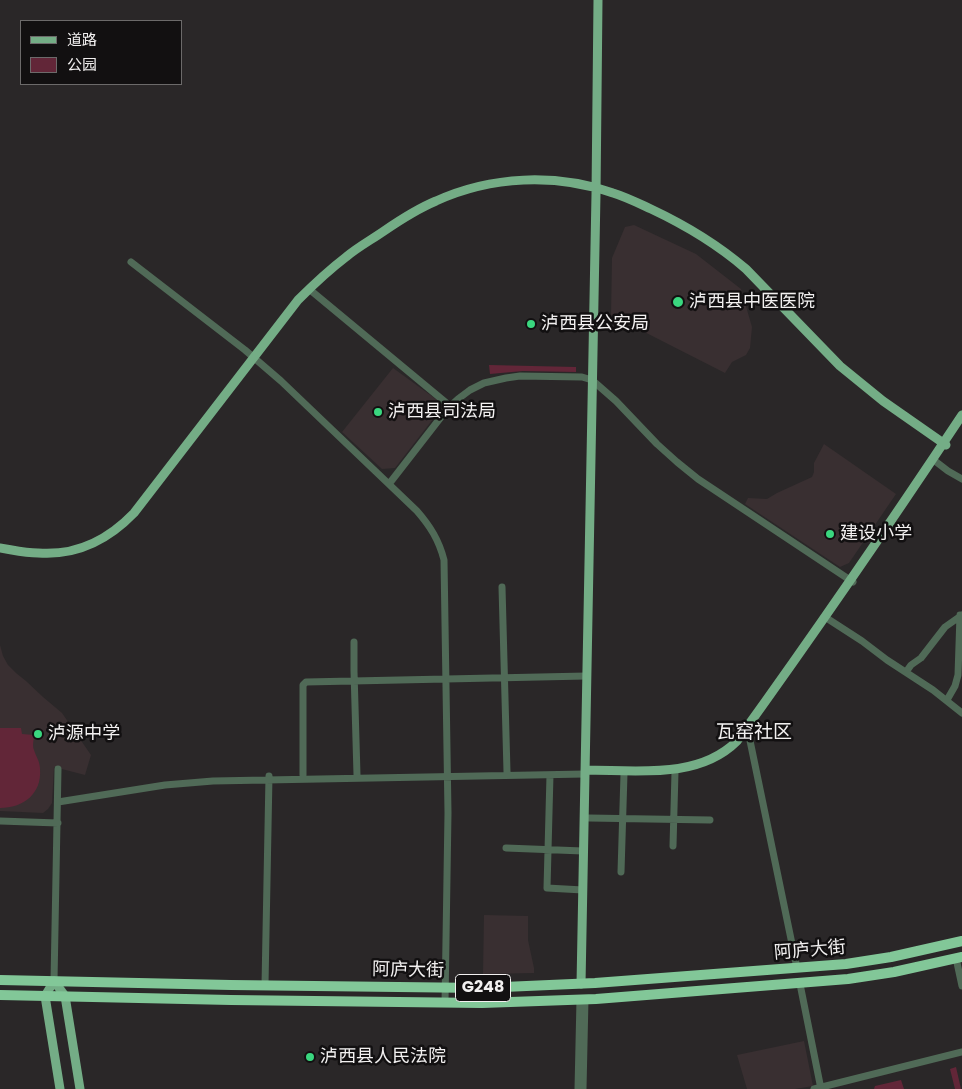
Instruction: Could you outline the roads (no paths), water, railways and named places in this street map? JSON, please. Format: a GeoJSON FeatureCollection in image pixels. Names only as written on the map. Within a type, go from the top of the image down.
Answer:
{"type":"FeatureCollection","features":[{"type":"Feature","properties":{"kind":"highway","name":"阿庐大街"},"geometry":{"type":"LineString","coordinates":[[0,980],[445,988],[583,984],[863,962],[962,941]]}},
{"type":"Feature","properties":{"kind":"highway","name":"G248"},"geometry":{"type":"LineString","coordinates":[[583,999],[800,984],[865,977],[959,958]]}},
{"type":"Feature","properties":{"kind":"highway","name":"阿庐大街"},"geometry":{"type":"LineString","coordinates":[[0,995],[445,1003],[583,999]]}},
{"type":"Feature","properties":{"kind":"main road"},"geometry":{"type":"LineString","coordinates":[[598,0],[598,191]]}},
{"type":"Feature","properties":{"kind":"main road"},"geometry":{"type":"LineString","coordinates":[[583,984],[583,851],[587,772],[603,0]]}},
{"type":"Feature","properties":{"kind":"main road"},"geometry":{"type":"LineString","coordinates":[[0,548],[39,554],[67,552],[92,544],[115,530],[134,512],[312,291],[351,260],[412,220],[436,207],[490,189],[530,186],[598,191],[696,239],[728,261],[749,280],[836,370],[850,382],[897,419],[943,447]]}},
{"type":"Feature","properties":{"kind":"main road"},"geometry":{"type":"LineString","coordinates":[[0,554],[49,560],[68,557],[95,550],[119,535],[138,516],[256,360]]}},
{"type":"Feature","properties":{"kind":"main road"},"geometry":{"type":"LineString","coordinates":[[583,984],[589,818],[586,676],[594,382]]}},
{"type":"Feature","properties":{"kind":"main road"},"geometry":{"type":"LineString","coordinates":[[587,772],[683,768],[704,763],[725,751],[737,741],[936,461],[962,415]]}},
{"type":"Feature","properties":{"kind":"main road"},"geometry":{"type":"LineString","coordinates":[[587,772],[624,774],[674,772],[698,768],[720,759],[734,749],[828,619],[943,447],[962,422]]}},
{"type":"Feature","properties":{"kind":"main road"},"geometry":{"type":"LineString","coordinates":[[60,1089],[45,996],[54,981],[65,996],[80,1089]]}},
{"type":"Feature","properties":{"kind":"street"},"geometry":{"type":"LineString","coordinates":[[130,262],[281,381],[417,510],[434,532],[444,560],[448,775],[445,1003]]}},
{"type":"Feature","properties":{"kind":"street"},"geometry":{"type":"LineString","coordinates":[[312,291],[450,406]]}},
{"type":"Feature","properties":{"kind":"street"},"geometry":{"type":"LineString","coordinates":[[389,484],[450,406],[464,394],[492,381],[506,378],[520,376],[582,377],[594,382],[616,401],[657,444],[698,479],[852,581]]}},
{"type":"Feature","properties":{"kind":"street"},"geometry":{"type":"LineString","coordinates":[[936,461],[962,479]]}},
{"type":"Feature","properties":{"kind":"street"},"geometry":{"type":"LineString","coordinates":[[502,587],[507,772]]}},
{"type":"Feature","properties":{"kind":"street"},"geometry":{"type":"LineString","coordinates":[[906,672],[911,665],[921,658],[945,627],[961,615]]}},
{"type":"Feature","properties":{"kind":"street"},"geometry":{"type":"LineString","coordinates":[[947,700],[955,686],[958,675],[961,615]]}},
{"type":"Feature","properties":{"kind":"street"},"geometry":{"type":"LineString","coordinates":[[828,619],[933,690],[962,713]]}},
{"type":"Feature","properties":{"kind":"street"},"geometry":{"type":"LineString","coordinates":[[354,642],[357,774]]}},
{"type":"Feature","properties":{"kind":"street"},"geometry":{"type":"LineString","coordinates":[[303,775],[303,685],[307,681],[586,676]]}},
{"type":"Feature","properties":{"kind":"street"},"geometry":{"type":"LineString","coordinates":[[748,731],[797,968]]}},
{"type":"Feature","properties":{"kind":"street"},"geometry":{"type":"LineString","coordinates":[[54,981],[58,769]]}},
{"type":"Feature","properties":{"kind":"street"},"geometry":{"type":"LineString","coordinates":[[268,778],[448,775],[507,772],[587,772]]}},
{"type":"Feature","properties":{"kind":"street"},"geometry":{"type":"LineString","coordinates":[[58,800],[184,783],[303,775],[550,775],[587,772]]}},
{"type":"Feature","properties":{"kind":"street"},"geometry":{"type":"LineString","coordinates":[[673,846],[674,772]]}},
{"type":"Feature","properties":{"kind":"street"},"geometry":{"type":"LineString","coordinates":[[621,872],[624,774]]}},
{"type":"Feature","properties":{"kind":"street"},"geometry":{"type":"LineString","coordinates":[[550,775],[547,888],[583,890]]}},
{"type":"Feature","properties":{"kind":"street"},"geometry":{"type":"LineString","coordinates":[[265,985],[268,778]]}},
{"type":"Feature","properties":{"kind":"street"},"geometry":{"type":"LineString","coordinates":[[589,818],[710,820]]}},
{"type":"Feature","properties":{"kind":"street"},"geometry":{"type":"LineString","coordinates":[[0,822],[58,823]]}},
{"type":"Feature","properties":{"kind":"street"},"geometry":{"type":"LineString","coordinates":[[506,848],[583,851]]}},
{"type":"Feature","properties":{"kind":"street"},"geometry":{"type":"LineString","coordinates":[[959,958],[962,986]]}},
{"type":"Feature","properties":{"kind":"street"},"geometry":{"type":"LineString","coordinates":[[800,984],[819,1089],[962,1052]]}},
{"type":"Feature","properties":{"kind":"street"},"geometry":{"type":"LineString","coordinates":[[578,1089],[583,999]]}},
{"type":"Feature","properties":{"kind":"street"},"geometry":{"type":"LineString","coordinates":[[583,999],[583,1089]]}},
{"type":"Feature","properties":{"kind":"place","name":"泸西县中医医院"},"geometry":{"type":"Point","coordinates":[678,302]}},
{"type":"Feature","properties":{"kind":"place","name":"泸西县公安局"},"geometry":{"type":"Point","coordinates":[531,324]}},
{"type":"Feature","properties":{"kind":"place","name":"泸西县司法局"},"geometry":{"type":"Point","coordinates":[378,412]}},
{"type":"Feature","properties":{"kind":"place","name":"建设小学"},"geometry":{"type":"Point","coordinates":[830,534]}},
{"type":"Feature","properties":{"kind":"place","name":"泸源中学"},"geometry":{"type":"Point","coordinates":[38,734]}},
{"type":"Feature","properties":{"kind":"place","name":"泸西县人民法院"},"geometry":{"type":"Point","coordinates":[310,1057]}},
{"type":"Feature","properties":{"kind":"district","name":"瓦窑社区"},"geometry":{"type":"Point","coordinates":[754,733]}}]}
